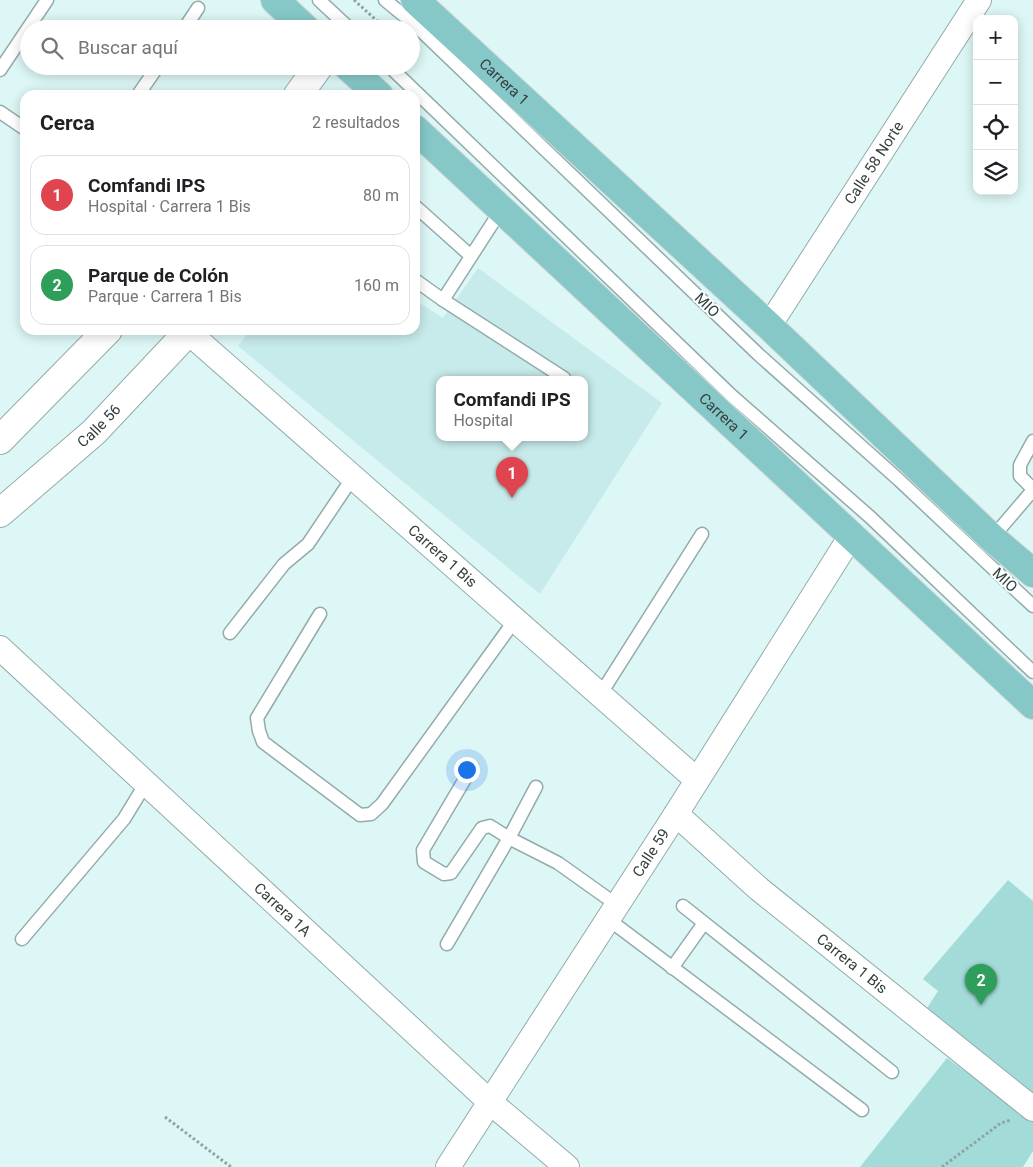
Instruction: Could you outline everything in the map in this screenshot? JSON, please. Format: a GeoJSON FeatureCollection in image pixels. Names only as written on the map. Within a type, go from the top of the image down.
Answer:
{"type":"FeatureCollection","features":[{"type":"Feature","properties":{"kind":"main road"},"geometry":{"type":"LineString","coordinates":[[275,0],[296,20]]}},
{"type":"Feature","properties":{"kind":"main road","name":"Carrera 1"},"geometry":{"type":"LineString","coordinates":[[415,0],[769,326],[992,538],[1033,573]]}},
{"type":"Feature","properties":{"kind":"main road"},"geometry":{"type":"LineString","coordinates":[[356,75],[369,90]]}},
{"type":"Feature","properties":{"kind":"main road","name":"Carrera 1"},"geometry":{"type":"LineString","coordinates":[[420,134],[1033,705]]}},
{"type":"Feature","properties":{"kind":"street","name":"Calle 58 Norte"},"geometry":{"type":"LineString","coordinates":[[769,326],[979,0]]}},
{"type":"Feature","properties":{"kind":"street"},"geometry":{"type":"LineString","coordinates":[[302,90],[312,75]]}},
{"type":"Feature","properties":{"kind":"street"},"geometry":{"type":"LineString","coordinates":[[0,440],[103,335]]}},
{"type":"Feature","properties":{"kind":"street","name":"Calle 56"},"geometry":{"type":"LineString","coordinates":[[0,513],[94,432],[185,335]]}},
{"type":"Feature","properties":{"kind":"street","name":"Carrera 1 Bis"},"geometry":{"type":"LineString","coordinates":[[193,335],[697,780]]}},
{"type":"Feature","properties":{"kind":"street","name":"Calle 59"},"geometry":{"type":"LineString","coordinates":[[448,1167],[676,814],[851,536]]}},
{"type":"Feature","properties":{"kind":"street","name":"Carrera 1A"},"geometry":{"type":"LineString","coordinates":[[0,648],[490,1102],[567,1167]]}},
{"type":"Feature","properties":{"kind":"street","name":"Carrera 1 Bis"},"geometry":{"type":"LineString","coordinates":[[676,814],[759,889],[1025,1114]]}},
{"type":"Feature","properties":{"kind":"lane"},"geometry":{"type":"LineString","coordinates":[[34,20],[47,0]]}},
{"type":"Feature","properties":{"kind":"lane"},"geometry":{"type":"LineString","coordinates":[[319,0],[340,20]]}},
{"type":"Feature","properties":{"kind":"lane","name":"MIO"},"geometry":{"type":"LineString","coordinates":[[385,0],[409,20]]}},
{"type":"Feature","properties":{"kind":"lane"},"geometry":{"type":"LineString","coordinates":[[190,20],[198,8]]}},
{"type":"Feature","properties":{"kind":"lane","name":"MIO"},"geometry":{"type":"LineString","coordinates":[[420,29],[758,354],[899,480],[1033,606]]}},
{"type":"Feature","properties":{"kind":"lane"},"geometry":{"type":"LineString","coordinates":[[0,70],[20,40]]}},
{"type":"Feature","properties":{"kind":"lane"},"geometry":{"type":"LineString","coordinates":[[141,90],[152,75]]}},
{"type":"Feature","properties":{"kind":"lane"},"geometry":{"type":"LineString","coordinates":[[398,75],[414,90]]}},
{"type":"Feature","properties":{"kind":"lane"},"geometry":{"type":"LineString","coordinates":[[420,96],[732,396],[870,517],[1033,672]]}},
{"type":"Feature","properties":{"kind":"lane"},"geometry":{"type":"LineString","coordinates":[[0,112],[20,126]]}},
{"type":"Feature","properties":{"kind":"lane"},"geometry":{"type":"LineString","coordinates":[[420,210],[471,256]]}},
{"type":"Feature","properties":{"kind":"lane"},"geometry":{"type":"LineString","coordinates":[[443,300],[501,210]]}},
{"type":"Feature","properties":{"kind":"lane"},"geometry":{"type":"LineString","coordinates":[[420,284],[561,376]]}},
{"type":"Feature","properties":{"kind":"lane"},"geometry":{"type":"LineString","coordinates":[[992,538],[1033,490],[1020,476],[1020,465],[1033,441]]}},
{"type":"Feature","properties":{"kind":"lane"},"geometry":{"type":"LineString","coordinates":[[230,633],[284,564],[308,544],[353,477]]}},
{"type":"Feature","properties":{"kind":"lane"},"geometry":{"type":"LineString","coordinates":[[600,695],[702,534]]}},
{"type":"Feature","properties":{"kind":"lane"},"geometry":{"type":"LineString","coordinates":[[320,614],[257,718],[258,732],[263,742],[360,815],[371,814],[382,804],[515,620]]}},
{"type":"Feature","properties":{"kind":"lane"},"geometry":{"type":"LineString","coordinates":[[472,767],[423,850],[424,862],[444,874],[451,872],[482,828],[490,826],[558,863],[672,968],[862,1110]]}},
{"type":"Feature","properties":{"kind":"lane"},"geometry":{"type":"LineString","coordinates":[[22,939],[124,819],[146,783]]}},
{"type":"Feature","properties":{"kind":"lane"},"geometry":{"type":"LineString","coordinates":[[447,944],[509,838],[536,786]]}},
{"type":"Feature","properties":{"kind":"lane"},"geometry":{"type":"LineString","coordinates":[[683,906],[892,1072]]}},
{"type":"Feature","properties":{"kind":"lane"},"geometry":{"type":"LineString","coordinates":[[672,968],[704,923]]}},
{"type":"Feature","properties":{"kind":"path"},"geometry":{"type":"LineString","coordinates":[[354,0],[376,20]]}},
{"type":"Feature","properties":{"kind":"path"},"geometry":{"type":"LineString","coordinates":[[942,1167],[1001,1123],[1025,1114]]}},
{"type":"Feature","properties":{"kind":"path"},"geometry":{"type":"LineString","coordinates":[[165,1117],[232,1167]]}},
{"type":"Feature","properties":{"kind":"shaded area"},"geometry":{"type":"Polygon","coordinates":[[[478,268],[662,403],[540,594],[238,346],[246,335],[420,335],[420,303],[443,318],[478,268]]]}},
{"type":"Feature","properties":{"kind":"shaded area"},"geometry":{"type":"Polygon","coordinates":[[[1008,880],[1033,901],[1033,1109],[920,1019],[938,991],[923,979],[1008,880]]]}},
{"type":"Feature","properties":{"kind":"shaded area"},"geometry":{"type":"Polygon","coordinates":[[[947,1058],[1033,1121],[1033,1151],[1023,1167],[860,1167],[947,1058]]]}},
{"type":"Feature","properties":{"kind":"place","name":"Comfandi IPS"},"geometry":{"type":"Point","coordinates":[512,498]}},
{"type":"Feature","properties":{"kind":"place","name":"Parque de Colón"},"geometry":{"type":"Point","coordinates":[981,1005]}}]}
